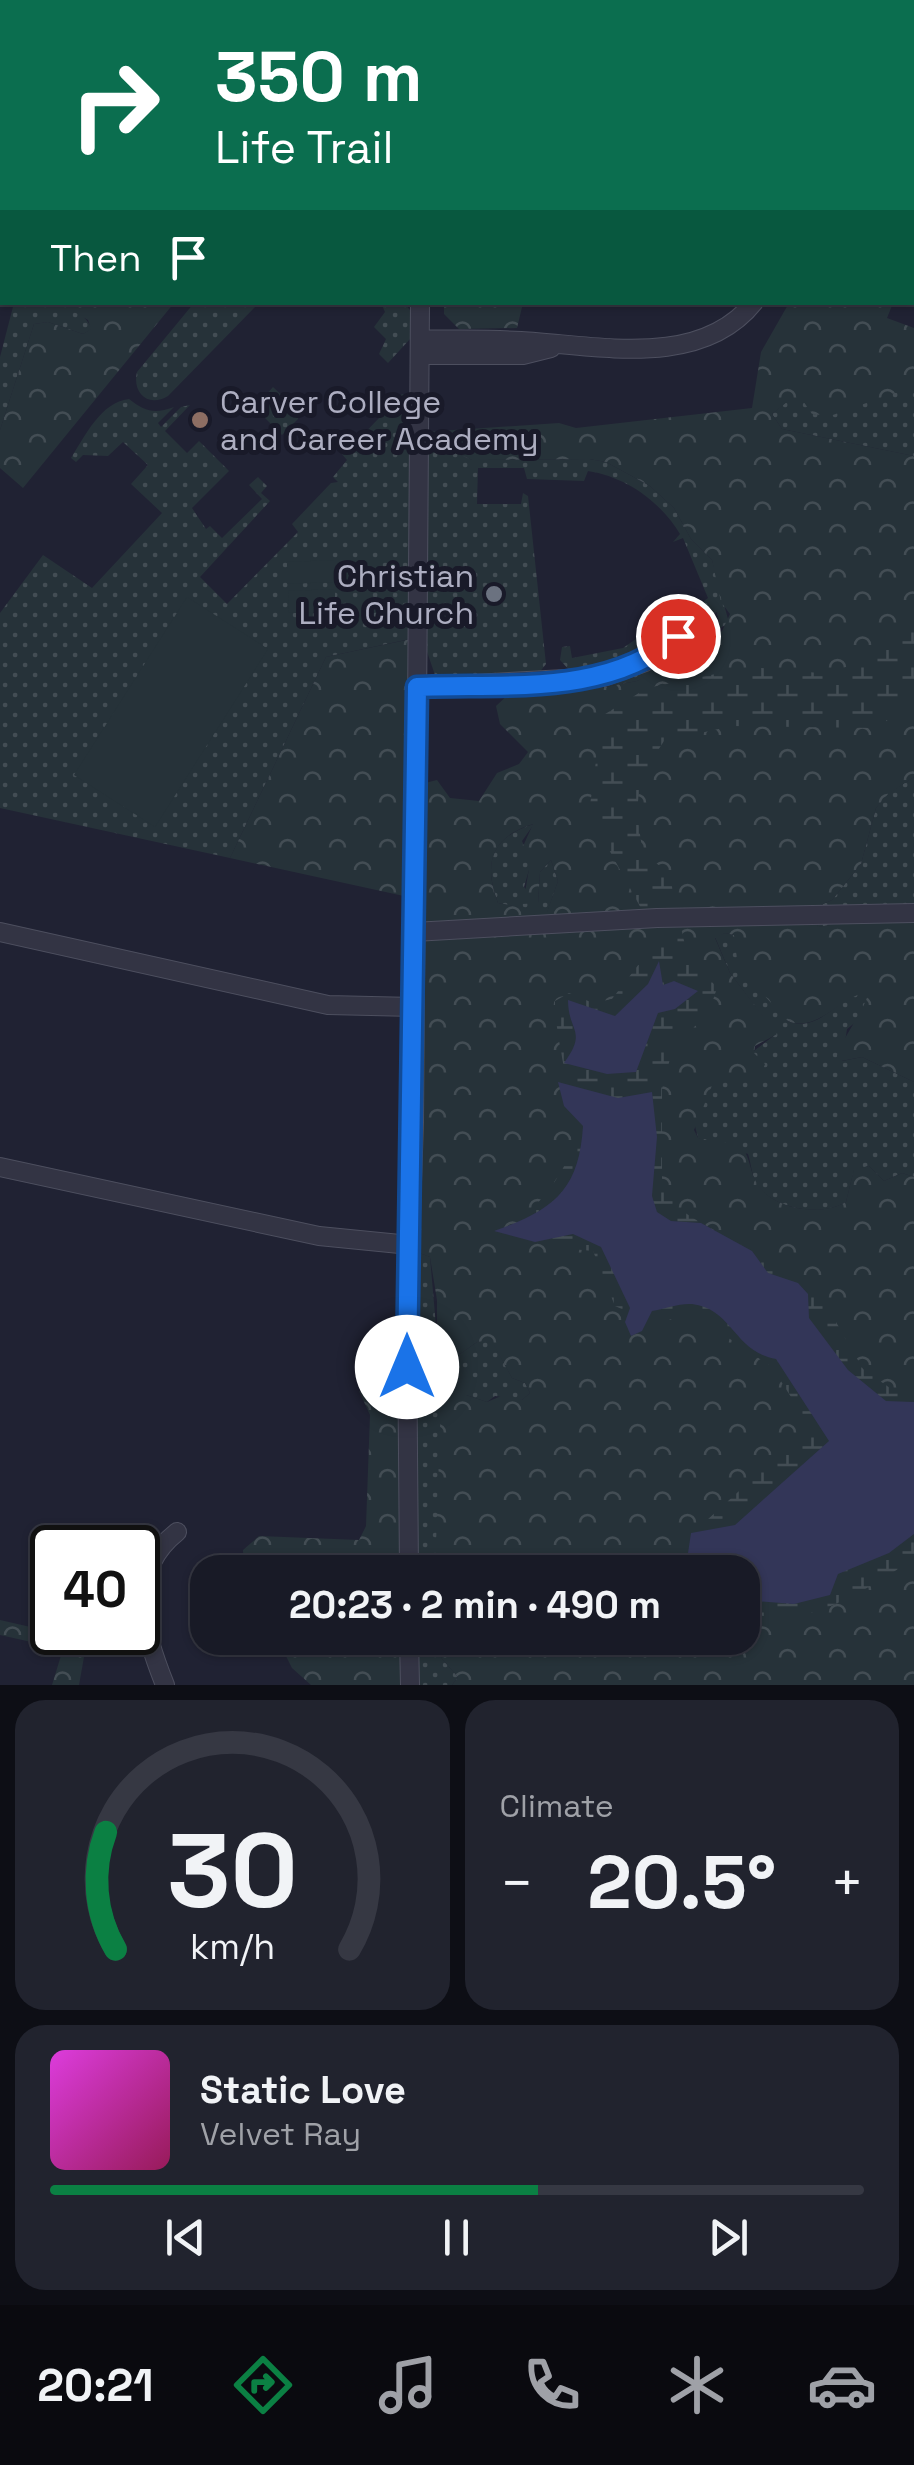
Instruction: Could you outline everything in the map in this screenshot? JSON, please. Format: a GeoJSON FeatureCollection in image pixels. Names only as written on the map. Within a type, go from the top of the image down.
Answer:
{"type":"FeatureCollection","features":[{"type":"Feature","properties":{"kind":"street"},"geometry":{"type":"LineString","coordinates":[[409,1555],[420,305]]}},
{"type":"Feature","properties":{"kind":"street"},"geometry":{"type":"LineString","coordinates":[[421,347],[524,341],[556,347],[686,344],[728,328],[751,305]]}},
{"type":"Feature","properties":{"kind":"street"},"geometry":{"type":"LineString","coordinates":[[417,687],[603,677],[645,662],[702,623]]}},
{"type":"Feature","properties":{"kind":"street"},"geometry":{"type":"LineString","coordinates":[[414,932],[658,918],[914,912]]}},
{"type":"Feature","properties":{"kind":"street"},"geometry":{"type":"LineString","coordinates":[[0,932],[328,1005],[414,1007]]}},
{"type":"Feature","properties":{"kind":"street"},"geometry":{"type":"LineString","coordinates":[[0,1166],[319,1236],[410,1246]]}},
{"type":"Feature","properties":{"kind":"street"},"geometry":{"type":"LineString","coordinates":[[165,1685],[148,1642],[143,1590],[160,1544],[177,1532]]}},
{"type":"Feature","properties":{"kind":"street"},"geometry":{"type":"LineString","coordinates":[[410,1655],[410,1685]]}},
{"type":"Feature","properties":{"kind":"green space"},"geometry":{"type":"Polygon","coordinates":[[[13,305],[69,308],[86,319],[92,329],[83,334],[48,322],[34,324],[0,430],[0,357],[13,305]]]}},
{"type":"Feature","properties":{"kind":"green space"},"geometry":{"type":"Polygon","coordinates":[[[62,305],[172,305],[23,488],[0,468],[0,430],[34,324],[48,322],[83,334],[91,329],[88,320],[62,305]]]}},
{"type":"Feature","properties":{"kind":"green space"},"geometry":{"type":"Polygon","coordinates":[[[192,305],[257,305],[168,396],[154,400],[143,396],[137,386],[137,372],[192,305]]]}},
{"type":"Feature","properties":{"kind":"green space"},"geometry":{"type":"Polygon","coordinates":[[[382,305],[406,305],[413,314],[411,338],[388,363],[379,354],[386,339],[374,327],[385,312],[382,305]]]}},
{"type":"Feature","properties":{"kind":"green space"},"geometry":{"type":"Polygon","coordinates":[[[444,305],[523,305],[517,328],[459,329],[444,314],[444,305]]]}},
{"type":"Feature","properties":{"kind":"green space"},"geometry":{"type":"Polygon","coordinates":[[[788,305],[892,305],[887,318],[914,328],[914,386],[830,416],[812,414],[801,398],[792,398],[772,414],[782,429],[914,456],[914,777],[888,794],[876,808],[861,864],[832,900],[814,908],[818,927],[868,919],[914,919],[914,1082],[862,1057],[841,1061],[837,1056],[869,992],[809,1022],[788,1021],[738,967],[734,935],[725,933],[715,938],[730,973],[777,1034],[755,1046],[754,1053],[765,1064],[760,1078],[713,1083],[694,1130],[698,1138],[740,1145],[762,1190],[796,1208],[823,1209],[846,1202],[854,1169],[869,1166],[884,1181],[902,1173],[914,1177],[914,1685],[452,1685],[458,1677],[442,1659],[441,1655],[760,1655],[760,1555],[436,1555],[442,1373],[460,1374],[469,1381],[466,1395],[487,1402],[506,1394],[522,1400],[530,1393],[525,1383],[512,1378],[491,1340],[477,1342],[460,1354],[437,1338],[437,1300],[430,1257],[417,1252],[421,784],[437,780],[450,798],[479,801],[497,773],[519,764],[528,752],[500,724],[496,706],[511,692],[606,687],[637,681],[722,631],[730,614],[721,602],[712,560],[691,539],[674,508],[650,486],[606,462],[589,459],[472,460],[456,453],[439,431],[559,423],[576,428],[752,408],[761,352],[788,305]],[[533,824],[508,836],[491,864],[498,903],[547,912],[558,881],[551,860],[540,872],[538,903],[523,904],[530,863],[520,853],[533,824]]]}},
{"type":"Feature","properties":{"kind":"green space"},"geometry":{"type":"Polygon","coordinates":[[[914,386],[914,456],[782,429],[772,414],[791,398],[914,386]]]}},
{"type":"Feature","properties":{"kind":"green space"},"geometry":{"type":"Polygon","coordinates":[[[273,387],[297,410],[298,419],[282,435],[254,407],[261,399],[266,404],[265,396],[273,387]]]}},
{"type":"Feature","properties":{"kind":"green space"},"geometry":{"type":"Polygon","coordinates":[[[402,394],[411,397],[410,639],[326,657],[230,858],[0,808],[0,613],[43,555],[92,588],[162,513],[131,484],[148,465],[123,442],[108,456],[83,455],[76,462],[71,458],[102,413],[129,399],[150,410],[174,407],[158,423],[161,427],[181,407],[190,405],[165,431],[187,453],[199,441],[229,471],[192,508],[206,529],[210,526],[222,538],[262,499],[249,485],[258,477],[267,486],[261,493],[270,501],[200,577],[227,604],[298,532],[292,524],[331,483],[338,482],[333,477],[347,460],[334,445],[341,437],[357,441],[402,394]]]}},
{"type":"Feature","properties":{"kind":"green space"},"geometry":{"type":"Polygon","coordinates":[[[439,431],[456,453],[472,460],[589,459],[606,462],[650,486],[674,508],[691,539],[712,560],[729,623],[688,647],[674,663],[637,681],[606,687],[638,674],[704,631],[720,627],[717,612],[711,614],[699,605],[708,598],[683,538],[673,542],[680,534],[663,511],[641,492],[602,474],[588,471],[584,481],[527,479],[524,468],[478,468],[477,504],[521,504],[523,493],[528,496],[546,664],[539,673],[446,680],[435,675],[422,637],[423,432],[439,431]]]}},
{"type":"Feature","properties":{"kind":"green space"},"geometry":{"type":"Polygon","coordinates":[[[334,560],[334,582],[287,584],[287,562],[334,560]]]}},
{"type":"Feature","properties":{"kind":"green space"},"geometry":{"type":"Polygon","coordinates":[[[335,589],[335,612],[289,613],[288,591],[335,589]]]}},
{"type":"Feature","properties":{"kind":"green space"},"geometry":{"type":"Polygon","coordinates":[[[187,597],[268,649],[155,827],[74,775],[187,597]]]}},
{"type":"Feature","properties":{"kind":"green space"},"geometry":{"type":"Polygon","coordinates":[[[680,601],[686,621],[648,651],[619,663],[571,672],[560,660],[562,647],[570,646],[572,658],[623,648],[672,614],[669,604],[680,601]]]}},
{"type":"Feature","properties":{"kind":"green space"},"geometry":{"type":"Polygon","coordinates":[[[914,621],[914,686],[901,710],[877,728],[732,726],[664,741],[647,770],[639,794],[643,853],[669,873],[686,950],[717,988],[707,1018],[675,1040],[662,1089],[662,1186],[679,1209],[701,1223],[813,1282],[863,1369],[897,1393],[914,1391],[914,1559],[833,1605],[789,1617],[766,1616],[760,1615],[760,1555],[690,1555],[707,1520],[810,1427],[772,1367],[691,1313],[656,1324],[615,1306],[593,1251],[550,1247],[521,1221],[559,1175],[574,1142],[555,1001],[569,993],[593,1003],[612,999],[649,951],[649,923],[589,813],[602,716],[647,688],[750,667],[831,674],[894,644],[914,621]]]}},
{"type":"Feature","properties":{"kind":"green space"},"geometry":{"type":"Polygon","coordinates":[[[416,638],[413,898],[230,858],[326,657],[416,638]]]}},
{"type":"Feature","properties":{"kind":"green space"},"geometry":{"type":"Polygon","coordinates":[[[914,777],[914,919],[868,919],[818,927],[814,908],[832,900],[861,864],[876,808],[887,794],[914,777]]]}},
{"type":"Feature","properties":{"kind":"green space"},"geometry":{"type":"Polygon","coordinates":[[[534,824],[522,841],[531,863],[524,887],[538,903],[540,872],[551,860],[558,881],[547,913],[498,903],[491,876],[494,853],[500,844],[519,829],[534,824]]]}},
{"type":"Feature","properties":{"kind":"green space"},"geometry":{"type":"Polygon","coordinates":[[[734,935],[788,1021],[808,1023],[865,989],[870,992],[861,1018],[847,1029],[842,1061],[862,1057],[914,1082],[914,1177],[902,1173],[884,1181],[869,1166],[854,1170],[846,1202],[824,1209],[799,1208],[765,1194],[754,1178],[748,1154],[698,1138],[694,1122],[713,1082],[776,1034],[730,973],[715,937],[734,935]]]}},
{"type":"Feature","properties":{"kind":"green space"},"geometry":{"type":"Polygon","coordinates":[[[417,1252],[430,1257],[437,1338],[460,1354],[477,1342],[491,1339],[512,1378],[525,1383],[530,1393],[522,1400],[495,1396],[487,1402],[466,1395],[460,1374],[437,1555],[415,1555],[417,1252]]]}},
{"type":"Feature","properties":{"kind":"green space"},"geometry":{"type":"Polygon","coordinates":[[[359,1391],[402,1402],[401,1555],[243,1555],[243,1550],[259,1536],[359,1540],[366,1526],[370,1415],[359,1391]]]}},
{"type":"Feature","properties":{"kind":"green space"},"geometry":{"type":"Polygon","coordinates":[[[0,1620],[30,1627],[30,1642],[0,1635],[0,1620]]]}},
{"type":"Feature","properties":{"kind":"green space"},"geometry":{"type":"Polygon","coordinates":[[[61,1655],[84,1655],[79,1685],[52,1685],[61,1655]]]}},
{"type":"Feature","properties":{"kind":"green space"},"geometry":{"type":"Polygon","coordinates":[[[286,1655],[400,1655],[400,1685],[311,1685],[292,1668],[286,1655]]]}},
{"type":"Feature","properties":{"kind":"green space"},"geometry":{"type":"Polygon","coordinates":[[[414,1655],[441,1655],[458,1677],[452,1685],[414,1685],[414,1655]]]}},
{"type":"Feature","properties":{"kind":"water"},"geometry":{"type":"Polygon","coordinates":[[[659,961],[663,985],[674,981],[698,991],[675,1009],[658,1013],[636,1072],[607,1074],[564,1063],[576,1037],[568,1000],[615,1016],[648,984],[659,961]]]}},
{"type":"Feature","properties":{"kind":"water"},"geometry":{"type":"Polygon","coordinates":[[[558,1082],[618,1098],[652,1092],[657,1137],[652,1196],[657,1212],[671,1221],[701,1223],[752,1251],[768,1273],[798,1283],[808,1294],[809,1318],[848,1370],[886,1401],[914,1402],[914,1534],[889,1553],[838,1574],[830,1595],[794,1604],[760,1601],[760,1555],[688,1553],[691,1533],[735,1525],[829,1441],[776,1359],[751,1348],[717,1314],[692,1304],[652,1311],[642,1331],[631,1336],[625,1322],[630,1308],[601,1247],[573,1234],[535,1242],[494,1231],[547,1206],[569,1182],[576,1167],[583,1126],[564,1106],[558,1082]]]}},
{"type":"Feature","properties":{"kind":"place","name":"Carver College and Career Academy"},"geometry":{"type":"Point","coordinates":[200,420]}},
{"type":"Feature","properties":{"kind":"place","name":"Christian Life Church"},"geometry":{"type":"Point","coordinates":[494,594]}},
{"type":"Feature","properties":{"kind":"route"},"geometry":{"type":"LineString","coordinates":[[407,1367],[414,1122],[417,687],[603,677],[645,662],[678,636]]}}]}
